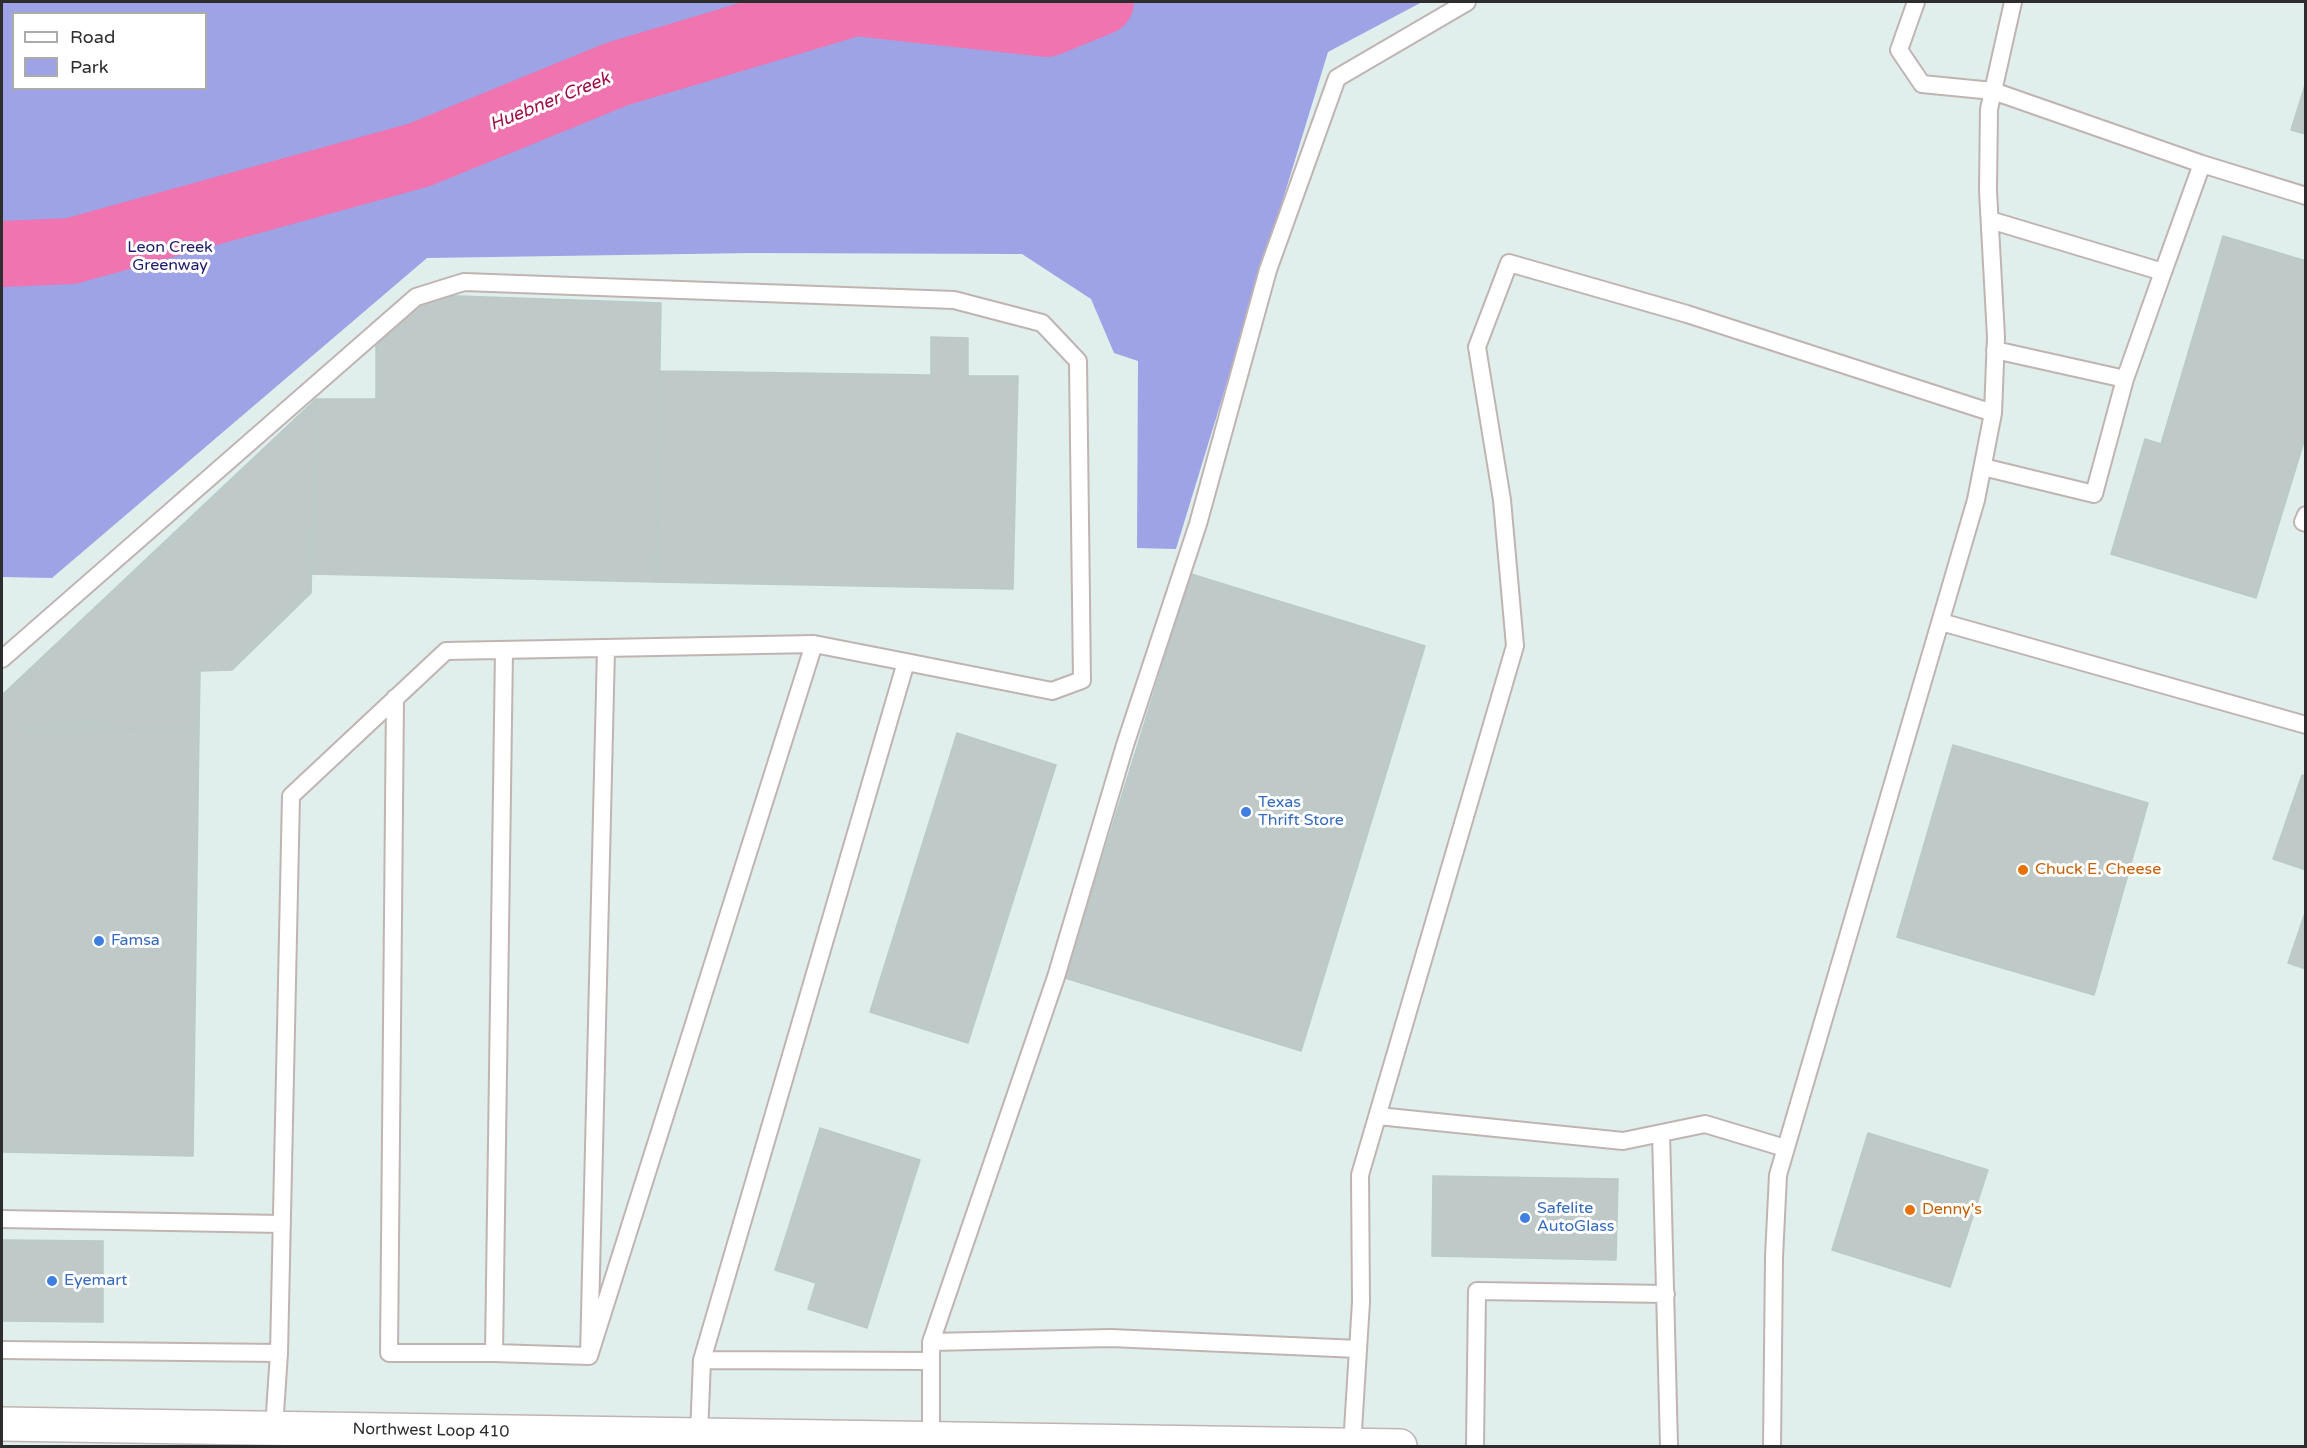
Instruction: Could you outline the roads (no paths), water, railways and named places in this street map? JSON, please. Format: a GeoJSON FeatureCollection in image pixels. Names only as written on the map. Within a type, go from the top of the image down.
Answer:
{"type":"FeatureCollection","features":[{"type":"Feature","properties":{"kind":"main road","name":"Northwest Loop 410"},"geometry":{"type":"LineString","coordinates":[[2,1424],[1400,1446]]}},
{"type":"Feature","properties":{"kind":"lane"},"geometry":{"type":"LineString","coordinates":[[931,1439],[931,1342],[1056,977],[1125,745],[1198,524],[1268,270],[1337,78],[1467,2]]}},
{"type":"Feature","properties":{"kind":"lane"},"geometry":{"type":"LineString","coordinates":[[1916,2],[1899,50],[1922,84],[1993,91],[2202,164],[2306,196]]}},
{"type":"Feature","properties":{"kind":"lane"},"geometry":{"type":"LineString","coordinates":[[1772,1446],[1774,1257],[1778,1175],[1976,500],[1993,413],[1995,350],[1989,110],[2013,2]]}},
{"type":"Feature","properties":{"kind":"lane"},"geometry":{"type":"LineString","coordinates":[[1983,467],[2094,494],[2125,379],[2202,164]]}},
{"type":"Feature","properties":{"kind":"lane"},"geometry":{"type":"LineString","coordinates":[[1990,220],[2163,272]]}},
{"type":"Feature","properties":{"kind":"lane"},"geometry":{"type":"LineString","coordinates":[[1352,1446],[1361,1302],[1360,1175],[1515,646],[1502,500],[1477,347],[1509,263],[1687,314],[1993,413]]}},
{"type":"Feature","properties":{"kind":"lane"},"geometry":{"type":"LineString","coordinates":[[2,659],[416,297],[464,282],[954,300],[1042,324],[1078,361],[1082,680],[1052,692],[814,644],[446,651],[291,796],[279,1353],[274,1428]]}},
{"type":"Feature","properties":{"kind":"lane"},"geometry":{"type":"LineString","coordinates":[[1995,350],[2125,379]]}},
{"type":"Feature","properties":{"kind":"lane"},"geometry":{"type":"LineString","coordinates":[[2306,515],[2303,522],[2306,523]]}},
{"type":"Feature","properties":{"kind":"lane"},"geometry":{"type":"LineString","coordinates":[[1941,622],[2306,725]]}},
{"type":"Feature","properties":{"kind":"lane"},"geometry":{"type":"LineString","coordinates":[[589,1356],[814,644]]}},
{"type":"Feature","properties":{"kind":"lane"},"geometry":{"type":"LineString","coordinates":[[589,1356],[606,648]]}},
{"type":"Feature","properties":{"kind":"lane"},"geometry":{"type":"LineString","coordinates":[[494,1353],[504,650]]}},
{"type":"Feature","properties":{"kind":"lane"},"geometry":{"type":"LineString","coordinates":[[699,1435],[702,1360],[906,662]]}},
{"type":"Feature","properties":{"kind":"lane"},"geometry":{"type":"LineString","coordinates":[[396,698],[389,1353],[589,1356]]}},
{"type":"Feature","properties":{"kind":"lane"},"geometry":{"type":"LineString","coordinates":[[1378,1116],[1623,1141],[1705,1124],[1785,1148]]}},
{"type":"Feature","properties":{"kind":"lane"},"geometry":{"type":"LineString","coordinates":[[1661,1133],[1670,1446]]}},
{"type":"Feature","properties":{"kind":"lane"},"geometry":{"type":"LineString","coordinates":[[2,1219],[282,1224]]}},
{"type":"Feature","properties":{"kind":"lane"},"geometry":{"type":"LineString","coordinates":[[1475,1446],[1477,1291],[1666,1294]]}},
{"type":"Feature","properties":{"kind":"lane"},"geometry":{"type":"LineString","coordinates":[[931,1342],[1111,1338],[1358,1349]]}},
{"type":"Feature","properties":{"kind":"lane"},"geometry":{"type":"LineString","coordinates":[[2,1350],[279,1353]]}},
{"type":"Feature","properties":{"kind":"lane"},"geometry":{"type":"LineString","coordinates":[[702,1360],[931,1361]]}},
{"type":"Feature","properties":{"kind":"waterway","name":"Huebner Creek"},"geometry":{"type":"LineString","coordinates":[[2,254],[71,251],[419,155],[617,74],[855,3],[1047,24],[1101,2]]}},
{"type":"Feature","properties":{"kind":"place","name":"Texas Thrift Store"},"geometry":{"type":"Point","coordinates":[1246,812]}},
{"type":"Feature","properties":{"kind":"place","name":"Chuck E. Cheese"},"geometry":{"type":"Point","coordinates":[2023,870]}},
{"type":"Feature","properties":{"kind":"place","name":"Famsa"},"geometry":{"type":"Point","coordinates":[99,941]}},
{"type":"Feature","properties":{"kind":"place","name":"Denny's"},"geometry":{"type":"Point","coordinates":[1910,1210]}},
{"type":"Feature","properties":{"kind":"place","name":"Safelite AutoGlass"},"geometry":{"type":"Point","coordinates":[1525,1218]}},
{"type":"Feature","properties":{"kind":"place","name":"Eyemart"},"geometry":{"type":"Point","coordinates":[52,1281]}},
{"type":"Feature","properties":{"kind":"park label","name":"Leon Creek Greenway"},"geometry":{"type":"Point","coordinates":[170,257]}}]}
